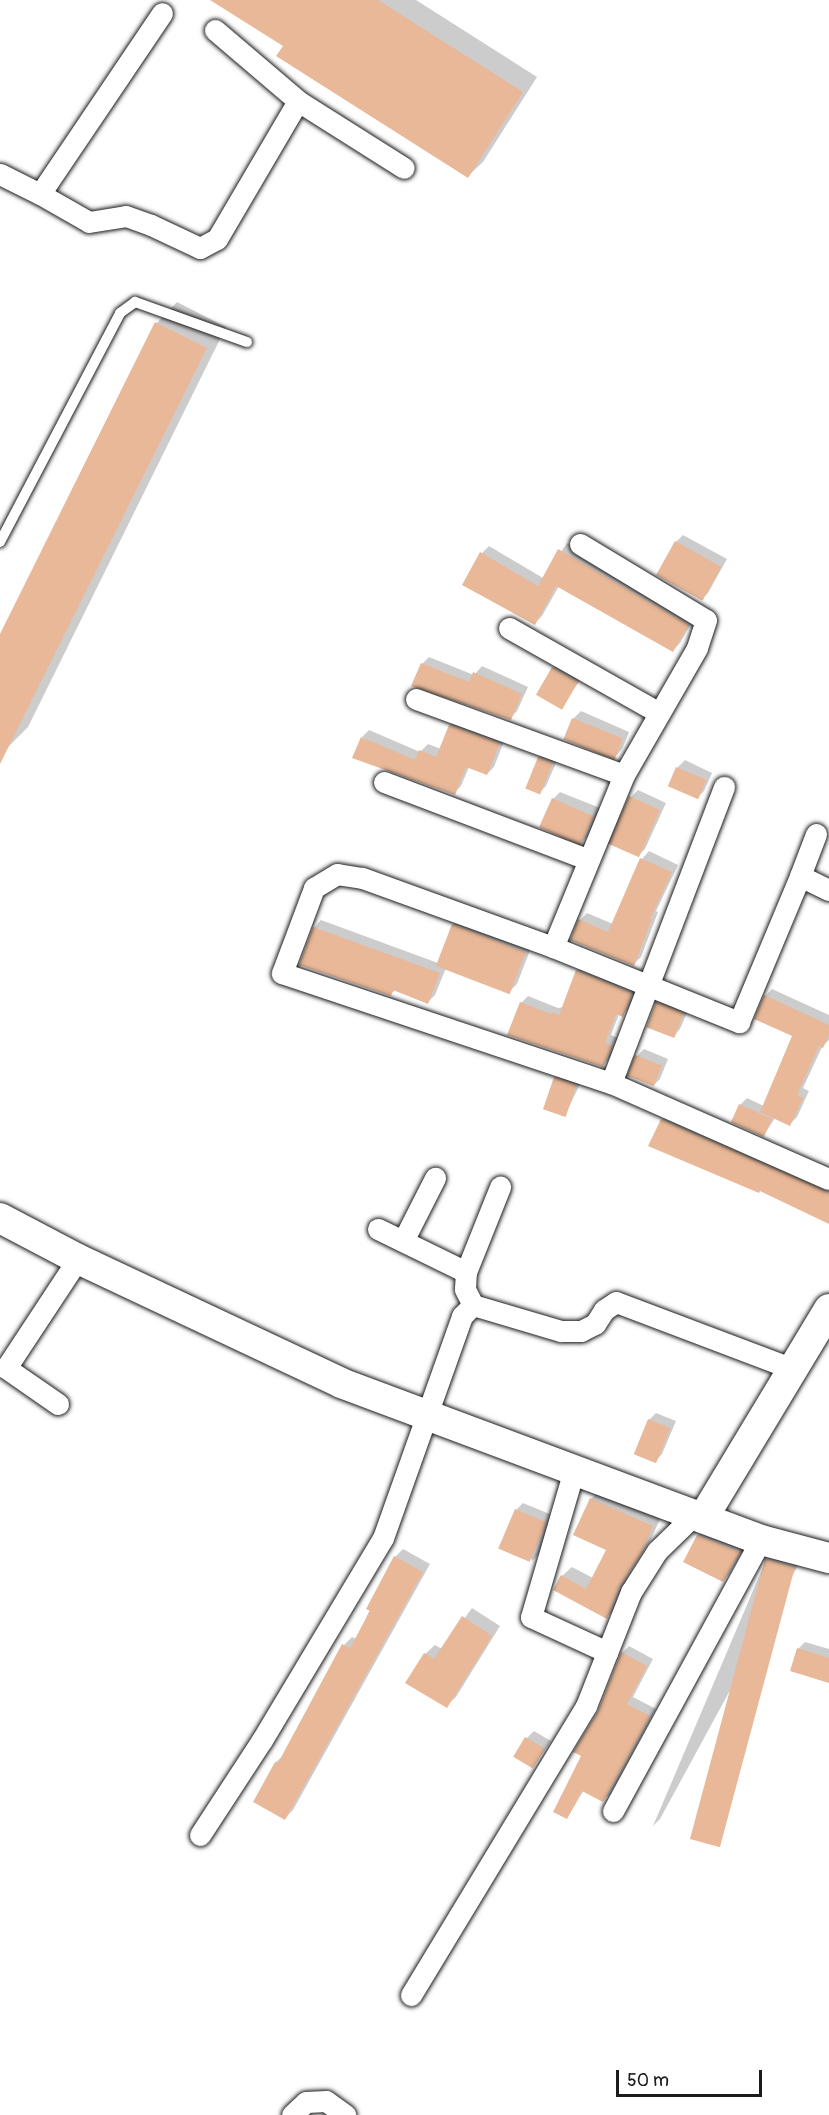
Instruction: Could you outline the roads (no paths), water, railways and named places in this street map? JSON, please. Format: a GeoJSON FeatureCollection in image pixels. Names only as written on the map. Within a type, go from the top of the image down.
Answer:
{"type":"FeatureCollection","features":[{"type":"Feature","properties":{"kind":"main road"},"geometry":{"type":"LineString","coordinates":[[0,1218],[78,1259],[341,1383],[761,1540],[829,1558]]}},
{"type":"Feature","properties":{"kind":"main road"},"geometry":{"type":"LineString","coordinates":[[698,1516],[829,1309]]}},
{"type":"Feature","properties":{"kind":"street"},"geometry":{"type":"LineString","coordinates":[[40,195],[162,14]]}},
{"type":"Feature","properties":{"kind":"street"},"geometry":{"type":"LineString","coordinates":[[215,30],[298,101],[404,168]]}},
{"type":"Feature","properties":{"kind":"street"},"geometry":{"type":"LineString","coordinates":[[0,174],[89,222],[126,216],[200,248],[217,239],[298,101]]}},
{"type":"Feature","properties":{"kind":"street"},"geometry":{"type":"LineString","coordinates":[[553,947],[587,859],[624,775],[697,648],[706,620],[580,544]]}},
{"type":"Feature","properties":{"kind":"street"},"geometry":{"type":"LineString","coordinates":[[509,628],[659,713]]}},
{"type":"Feature","properties":{"kind":"street"},"geometry":{"type":"LineString","coordinates":[[416,699],[624,775]]}},
{"type":"Feature","properties":{"kind":"street"},"geometry":{"type":"LineString","coordinates":[[384,782],[587,859]]}},
{"type":"Feature","properties":{"kind":"street"},"geometry":{"type":"LineString","coordinates":[[611,1083],[724,787]]}},
{"type":"Feature","properties":{"kind":"street"},"geometry":{"type":"LineString","coordinates":[[816,834],[739,1022],[553,947],[362,879],[337,874],[314,888],[282,973],[611,1083],[829,1179]]}},
{"type":"Feature","properties":{"kind":"street"},"geometry":{"type":"LineString","coordinates":[[800,876],[829,890]]}},
{"type":"Feature","properties":{"kind":"street"},"geometry":{"type":"LineString","coordinates":[[403,1241],[435,1178]]}},
{"type":"Feature","properties":{"kind":"street"},"geometry":{"type":"LineString","coordinates":[[500,1187],[466,1272],[465,1289],[473,1305],[561,1331],[581,1331],[595,1324],[604,1310],[616,1302],[793,1369]]}},
{"type":"Feature","properties":{"kind":"street"},"geometry":{"type":"LineString","coordinates":[[378,1229],[466,1272]]}},
{"type":"Feature","properties":{"kind":"street"},"geometry":{"type":"LineString","coordinates":[[58,1404],[3,1366],[78,1259]]}},
{"type":"Feature","properties":{"kind":"street"},"geometry":{"type":"LineString","coordinates":[[200,1835],[262,1740],[383,1538],[462,1316],[473,1305]]}},
{"type":"Feature","properties":{"kind":"street"},"geometry":{"type":"LineString","coordinates":[[573,1470],[531,1617],[608,1652]]}},
{"type":"Feature","properties":{"kind":"street"},"geometry":{"type":"LineString","coordinates":[[411,1995],[586,1706],[631,1592],[657,1551],[698,1516]]}},
{"type":"Feature","properties":{"kind":"street"},"geometry":{"type":"LineString","coordinates":[[613,1811],[761,1540]]}},
{"type":"Feature","properties":{"kind":"street"},"geometry":{"type":"LineString","coordinates":[[292,2115],[306,2102],[326,2101],[345,2115]]}},
{"type":"Feature","properties":{"kind":"lane"},"geometry":{"type":"LineString","coordinates":[[0,542],[120,313],[135,302],[247,342]]}}]}
